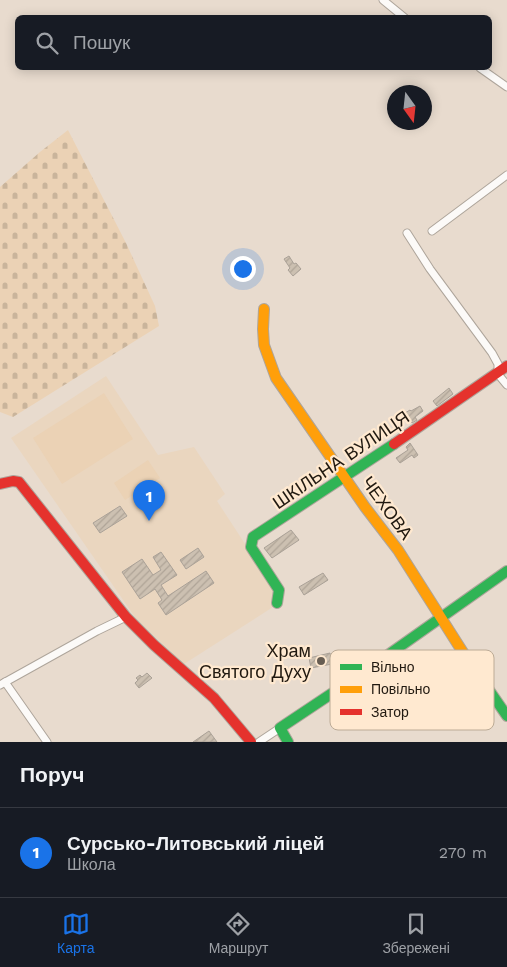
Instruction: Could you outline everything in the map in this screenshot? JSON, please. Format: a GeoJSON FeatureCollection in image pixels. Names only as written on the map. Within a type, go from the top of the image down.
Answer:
{"type":"FeatureCollection","features":[{"type":"Feature","properties":{"kind":"street"},"geometry":{"type":"LineString","coordinates":[[383,0],[401,15]]}},
{"type":"Feature","properties":{"kind":"street"},"geometry":{"type":"LineString","coordinates":[[483,70],[507,87]]}},
{"type":"Feature","properties":{"kind":"street"},"geometry":{"type":"LineString","coordinates":[[432,231],[507,175]]}},
{"type":"Feature","properties":{"kind":"street"},"geometry":{"type":"LineString","coordinates":[[407,233],[430,270],[492,353],[507,385]]}},
{"type":"Feature","properties":{"kind":"street","name":"ЧЕХОВА"},"geometry":{"type":"LineString","coordinates":[[264,309],[263,340],[266,356],[276,378],[398,550],[461,650]]}},
{"type":"Feature","properties":{"kind":"street","name":"ШКІЛЬНА ВУЛИЦЯ"},"geometry":{"type":"LineString","coordinates":[[278,603],[279,590],[252,549],[250,544],[252,539],[501,370]]}},
{"type":"Feature","properties":{"kind":"street"},"geometry":{"type":"LineString","coordinates":[[0,484],[13,480],[19,482],[126,617],[154,645],[214,698],[251,742]]}},
{"type":"Feature","properties":{"kind":"street"},"geometry":{"type":"LineString","coordinates":[[394,650],[507,570]]}},
{"type":"Feature","properties":{"kind":"street"},"geometry":{"type":"LineString","coordinates":[[47,742],[2,683],[126,617]]}},
{"type":"Feature","properties":{"kind":"street"},"geometry":{"type":"LineString","coordinates":[[259,742],[330,694]]}},
{"type":"Feature","properties":{"kind":"street","name":"ЧЕХОВА"},"geometry":{"type":"LineString","coordinates":[[494,698],[507,716]]}},
{"type":"Feature","properties":{"kind":"street"},"geometry":{"type":"LineString","coordinates":[[280,728],[288,742]]}},
{"type":"Feature","properties":{"kind":"shaded area"},"geometry":{"type":"Polygon","coordinates":[[[106,376],[158,455],[194,447],[225,494],[217,501],[275,590],[273,607],[184,664],[137,620],[11,438],[106,376]]]}},
{"type":"Feature","properties":{"kind":"green space"},"geometry":{"type":"Polygon","coordinates":[[[68,130],[126,243],[155,306],[159,326],[13,417],[0,412],[0,187],[68,130]]]}},
{"type":"Feature","properties":{"kind":"green space"},"geometry":{"type":"Polygon","coordinates":[[[104,393],[133,439],[62,484],[33,438],[104,393]]]}},
{"type":"Feature","properties":{"kind":"green space"},"geometry":{"type":"Polygon","coordinates":[[[148,460],[160,478],[125,500],[114,483],[148,460]]]}},
{"type":"Feature","properties":{"kind":"building"},"geometry":{"type":"Polygon","coordinates":[[[289,256],[294,264],[296,263],[301,269],[293,276],[288,270],[290,268],[284,259],[289,256]]]}},
{"type":"Feature","properties":{"kind":"building"},"geometry":{"type":"Polygon","coordinates":[[[449,388],[453,394],[437,406],[433,401],[449,388]]]}},
{"type":"Feature","properties":{"kind":"building"},"geometry":{"type":"Polygon","coordinates":[[[420,406],[423,411],[415,417],[417,420],[412,423],[405,413],[420,406]]]}},
{"type":"Feature","properties":{"kind":"building"},"geometry":{"type":"Polygon","coordinates":[[[410,443],[418,455],[414,458],[412,455],[400,463],[396,458],[408,450],[406,447],[410,443]]]}},
{"type":"Feature","properties":{"kind":"building"},"geometry":{"type":"Polygon","coordinates":[[[120,506],[127,516],[100,533],[93,523],[120,506]]]}},
{"type":"Feature","properties":{"kind":"building"},"geometry":{"type":"Polygon","coordinates":[[[291,530],[299,540],[272,558],[264,548],[291,530]]]}},
{"type":"Feature","properties":{"kind":"building"},"geometry":{"type":"Polygon","coordinates":[[[198,548],[204,557],[186,569],[180,560],[198,548]]]}},
{"type":"Feature","properties":{"kind":"building"},"geometry":{"type":"Polygon","coordinates":[[[161,552],[177,575],[161,585],[168,596],[206,571],[214,583],[166,615],[158,603],[162,600],[155,589],[140,599],[122,572],[142,559],[153,575],[161,570],[153,557],[161,552]]]}},
{"type":"Feature","properties":{"kind":"building"},"geometry":{"type":"Polygon","coordinates":[[[323,573],[328,580],[304,595],[299,587],[323,573]]]}},
{"type":"Feature","properties":{"kind":"building","name":"Храм Святого Духу"},"geometry":{"type":"Polygon","coordinates":[[[330,653],[330,664],[311,668],[309,658],[330,653]]]}},
{"type":"Feature","properties":{"kind":"building"},"geometry":{"type":"Polygon","coordinates":[[[147,673],[152,678],[139,688],[135,683],[138,680],[136,678],[140,675],[142,677],[147,673]]]}},
{"type":"Feature","properties":{"kind":"building"},"geometry":{"type":"Polygon","coordinates":[[[209,731],[217,742],[193,742],[209,731]]]}},
{"type":"Feature","properties":{"kind":"traffic: fast"},"geometry":{"type":"LineString","coordinates":[[277,603],[279,590],[251,547],[253,537],[394,444]]}},
{"type":"Feature","properties":{"kind":"traffic: fast"},"geometry":{"type":"LineString","coordinates":[[395,650],[507,571]]}},
{"type":"Feature","properties":{"kind":"traffic: fast"},"geometry":{"type":"LineString","coordinates":[[288,742],[280,728],[330,695]]}},
{"type":"Feature","properties":{"kind":"traffic: fast"},"geometry":{"type":"LineString","coordinates":[[494,697],[507,716]]}},
{"type":"Feature","properties":{"kind":"traffic: slow"},"geometry":{"type":"LineString","coordinates":[[264,309],[264,345],[276,378],[365,507],[398,550],[461,650]]}},
{"type":"Feature","properties":{"kind":"traffic: jam"},"geometry":{"type":"LineString","coordinates":[[394,444],[507,366]]}},
{"type":"Feature","properties":{"kind":"traffic: jam"},"geometry":{"type":"LineString","coordinates":[[0,484],[13,481],[19,482],[126,617],[154,645],[214,698],[251,742]]}},
{"type":"Feature","properties":{"kind":"place","name":"Сурсько-Литовський ліцей"},"geometry":{"type":"Point","coordinates":[149,521]}},
{"type":"Feature","properties":{"kind":"place","name":"Храм Святого Духу"},"geometry":{"type":"Point","coordinates":[321,661]}}]}
